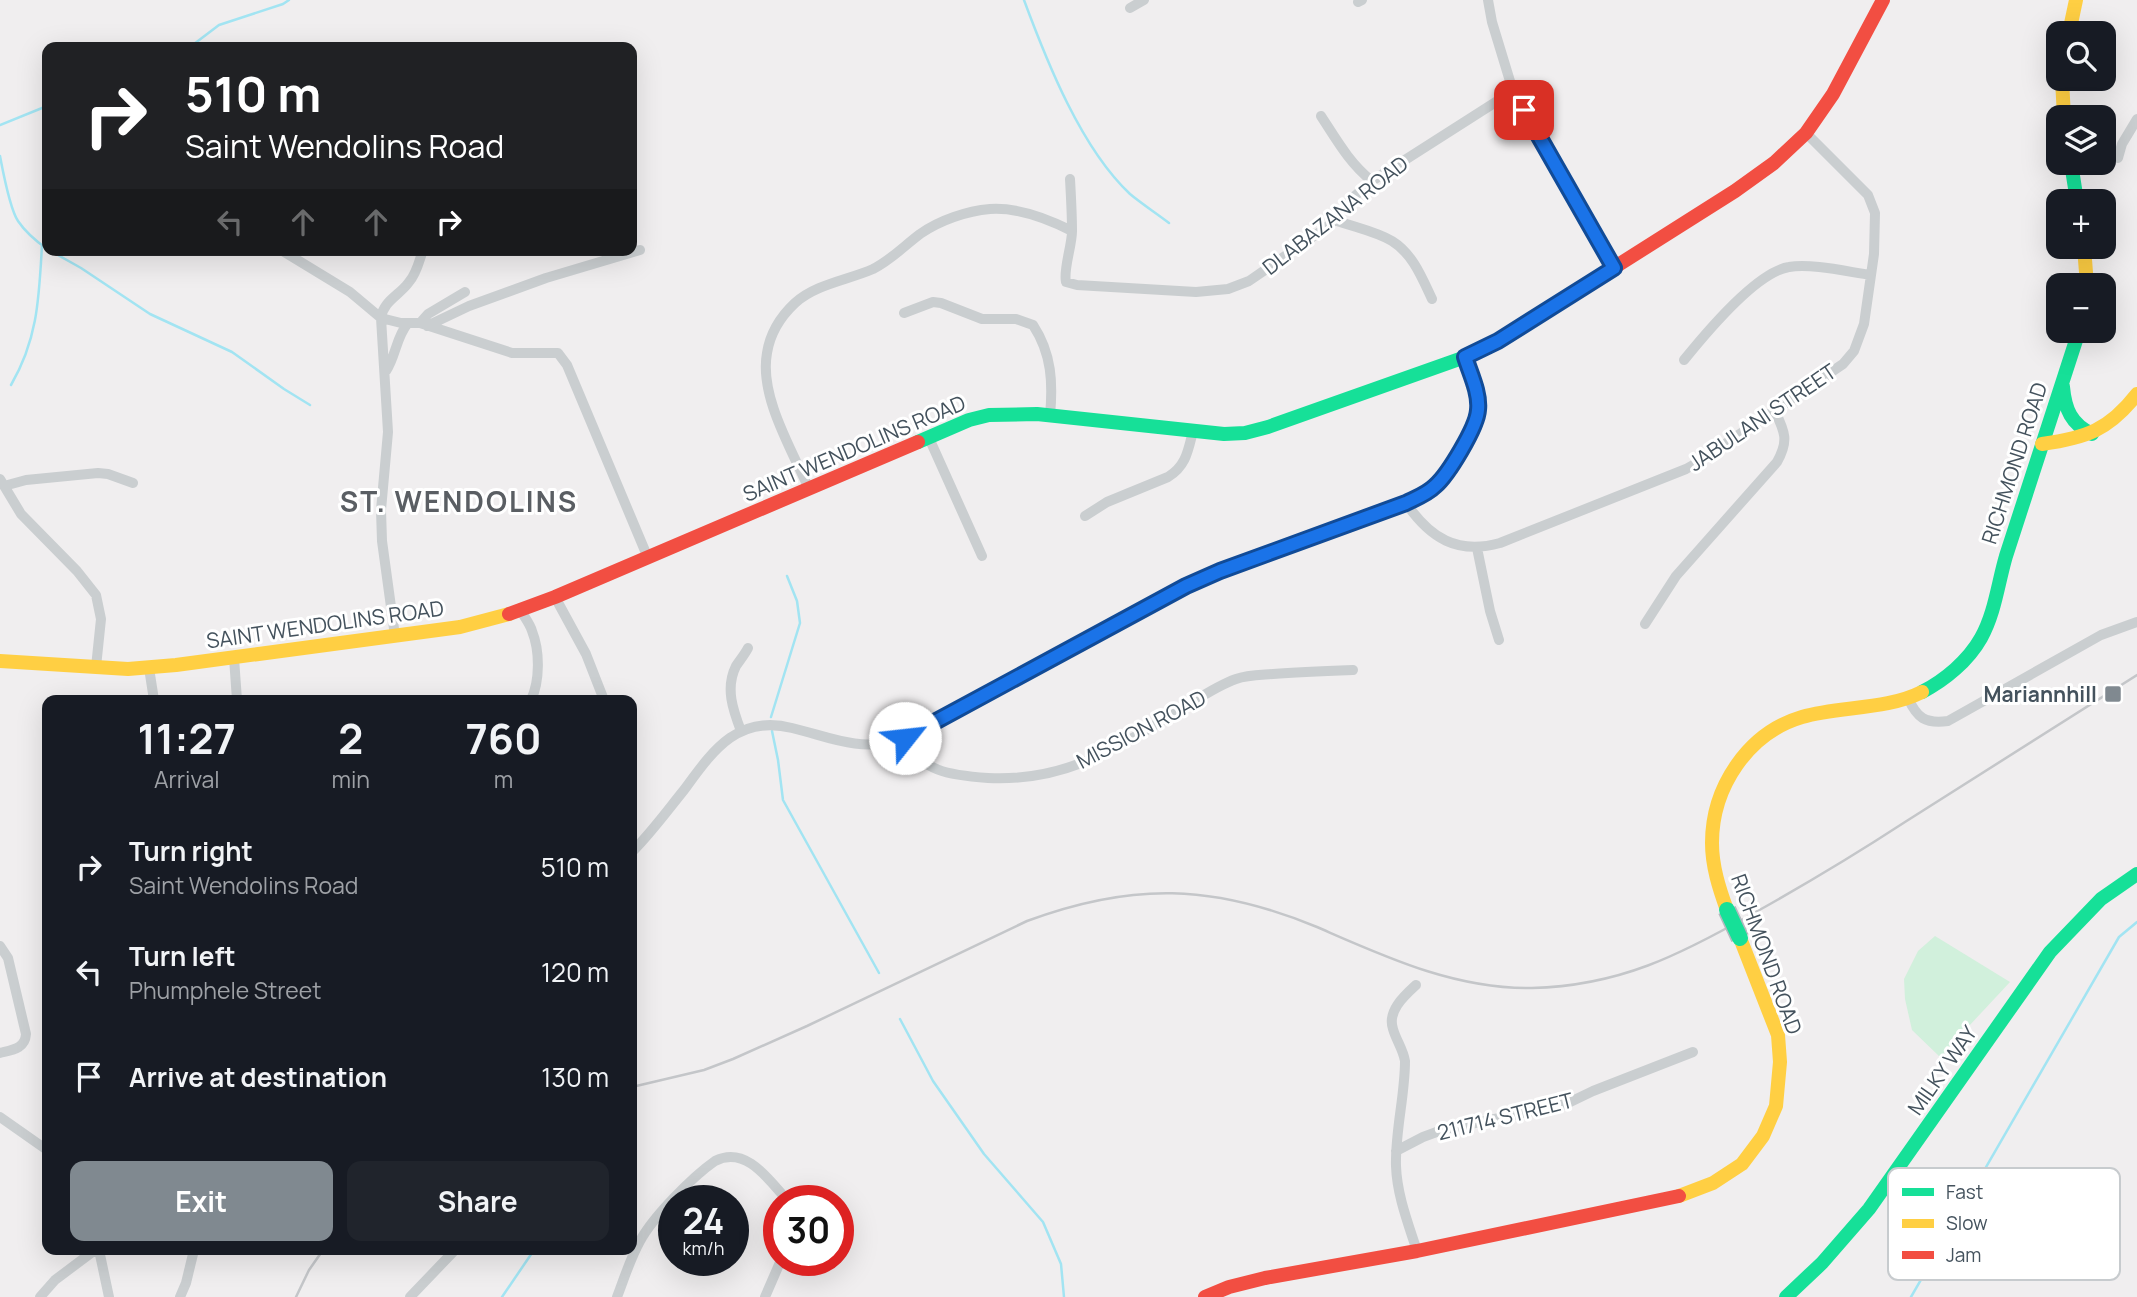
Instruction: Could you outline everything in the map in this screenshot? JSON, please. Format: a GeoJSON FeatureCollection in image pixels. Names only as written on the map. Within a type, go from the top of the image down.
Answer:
{"type":"FeatureCollection","features":[{"type":"Feature","properties":{"kind":"main road","name":"SAINT WENDOLINS ROAD"},"geometry":{"type":"LineString","coordinates":[[0,661],[149,668],[460,627],[521,611],[969,421],[989,415],[1050,416],[1224,434],[1245,433],[1268,427],[1465,357],[1498,341],[1735,191],[1774,163],[1806,134],[1833,94],[1882,0]]}},
{"type":"Feature","properties":{"kind":"main road"},"geometry":{"type":"LineString","coordinates":[[2072,21],[2076,0]]}},
{"type":"Feature","properties":{"kind":"main road","name":"RICHMOND ROAD"},"geometry":{"type":"LineString","coordinates":[[1205,1297],[1229,1287],[1265,1278],[1417,1251],[1671,1199],[1713,1183],[1742,1164],[1770,1124],[1779,1087],[1780,1062],[1778,1035],[1741,938],[1716,884],[1711,851],[1713,818],[1722,788],[1738,762],[1754,744],[1775,729],[1797,719],[1822,713],[1908,698],[1943,679],[1977,645],[1988,620],[2075,343]]}},
{"type":"Feature","properties":{"kind":"main road"},"geometry":{"type":"LineString","coordinates":[[2063,379],[2065,404],[2069,414],[2081,430],[2092,434]]}},
{"type":"Feature","properties":{"kind":"main road"},"geometry":{"type":"LineString","coordinates":[[2042,444],[2092,434],[2108,427],[2137,394]]}},
{"type":"Feature","properties":{"kind":"main road","name":"MILKY WAY"},"geometry":{"type":"LineString","coordinates":[[1898,1168],[2050,952],[2078,921],[2106,896],[2137,874]]}},
{"type":"Feature","properties":{"kind":"main road","name":"MILKY WAY"},"geometry":{"type":"LineString","coordinates":[[1786,1297],[1822,1263],[1888,1183]]}},
{"type":"Feature","properties":{"kind":"street"},"geometry":{"type":"LineString","coordinates":[[1130,8],[1144,0]]}},
{"type":"Feature","properties":{"kind":"street"},"geometry":{"type":"LineString","coordinates":[[1488,0],[1513,91],[1614,268]]}},
{"type":"Feature","properties":{"kind":"street","name":"DLABAZANA ROAD"},"geometry":{"type":"LineString","coordinates":[[1072,231],[1066,282],[1077,285],[1196,292],[1228,289],[1249,281],[1335,220],[1349,201],[1372,181],[1513,91]]}},
{"type":"Feature","properties":{"kind":"street"},"geometry":{"type":"LineString","coordinates":[[1321,116],[1359,171],[1372,181]]}},
{"type":"Feature","properties":{"kind":"street"},"geometry":{"type":"LineString","coordinates":[[2118,158],[2122,144],[2137,119]]}},
{"type":"Feature","properties":{"kind":"street","name":"JABULANI STREET"},"geometry":{"type":"LineString","coordinates":[[1406,503],[1418,521],[1450,543],[1477,548],[1500,543],[1686,469],[1843,365],[1854,351],[1864,324],[1876,219],[1868,195],[1806,134]]}},
{"type":"Feature","properties":{"kind":"street"},"geometry":{"type":"LineString","coordinates":[[809,489],[767,389],[767,353],[779,321],[803,297],[872,269],[933,226],[968,213],[992,209],[1031,214],[1051,220],[1072,231],[1070,179]]}},
{"type":"Feature","properties":{"kind":"street"},"geometry":{"type":"LineString","coordinates":[[1335,220],[1376,234],[1398,245],[1409,256],[1432,299]]}},
{"type":"Feature","properties":{"kind":"street"},"geometry":{"type":"LineString","coordinates":[[291,256],[351,292],[381,318],[423,324],[512,353],[558,353],[648,558]]}},
{"type":"Feature","properties":{"kind":"street"},"geometry":{"type":"LineString","coordinates":[[395,636],[385,568],[381,510],[388,446],[381,318],[386,304],[415,274],[421,256]]}},
{"type":"Feature","properties":{"kind":"street"},"geometry":{"type":"LineString","coordinates":[[423,324],[546,278],[620,256]]}},
{"type":"Feature","properties":{"kind":"street"},"geometry":{"type":"LineString","coordinates":[[1684,360],[1711,328],[1757,284],[1779,270],[1800,266],[1871,275]]}},
{"type":"Feature","properties":{"kind":"street"},"geometry":{"type":"LineString","coordinates":[[423,324],[428,314],[465,292]]}},
{"type":"Feature","properties":{"kind":"street"},"geometry":{"type":"LineString","coordinates":[[904,313],[933,302],[949,305],[982,318],[1016,319],[1033,325],[1051,367],[1050,416]]}},
{"type":"Feature","properties":{"kind":"street"},"geometry":{"type":"LineString","coordinates":[[386,371],[401,331],[408,323]]}},
{"type":"Feature","properties":{"kind":"street"},"geometry":{"type":"LineString","coordinates":[[637,846],[713,751],[741,731],[782,725],[852,744],[868,746],[897,741],[1199,579],[1406,503],[1434,487],[1444,476],[1474,425],[1478,410],[1477,394],[1465,357]]}},
{"type":"Feature","properties":{"kind":"street"},"geometry":{"type":"LineString","coordinates":[[1645,624],[1676,576],[1777,462],[1785,442],[1784,431],[1775,411]]}},
{"type":"Feature","properties":{"kind":"street"},"geometry":{"type":"LineString","coordinates":[[1085,516],[1107,502],[1176,472],[1185,461],[1193,431]]}},
{"type":"Feature","properties":{"kind":"street"},"geometry":{"type":"LineString","coordinates":[[929,438],[982,556]]}},
{"type":"Feature","properties":{"kind":"street"},"geometry":{"type":"LineString","coordinates":[[96,667],[101,619],[96,595],[77,570],[21,514],[2,483],[98,473],[133,483]]}},
{"type":"Feature","properties":{"kind":"street"},"geometry":{"type":"LineString","coordinates":[[1477,548],[1499,640]]}},
{"type":"Feature","properties":{"kind":"street"},"geometry":{"type":"LineString","coordinates":[[555,597],[582,645],[602,695]]}},
{"type":"Feature","properties":{"kind":"street"},"geometry":{"type":"LineString","coordinates":[[521,611],[531,628],[536,645],[536,681],[532,695]]}},
{"type":"Feature","properties":{"kind":"street"},"geometry":{"type":"LineString","coordinates":[[1908,698],[1914,712],[1927,721],[1948,721],[2101,635],[2137,622]]}},
{"type":"Feature","properties":{"kind":"street"},"geometry":{"type":"LineString","coordinates":[[741,731],[731,704],[731,680],[748,648]]}},
{"type":"Feature","properties":{"kind":"street"},"geometry":{"type":"LineString","coordinates":[[234,658],[237,695]]}},
{"type":"Feature","properties":{"kind":"street"},"geometry":{"type":"LineString","coordinates":[[149,668],[153,695]]}},
{"type":"Feature","properties":{"kind":"street","name":"MISSION ROAD"},"geometry":{"type":"LineString","coordinates":[[897,741],[916,759],[950,775],[1032,777],[1055,772],[1109,751],[1219,686],[1240,677],[1353,670]]}},
{"type":"Feature","properties":{"kind":"street"},"geometry":{"type":"LineString","coordinates":[[0,946],[8,958],[26,1034],[26,1040],[21,1046],[0,1054]]}},
{"type":"Feature","properties":{"kind":"street"},"geometry":{"type":"LineString","coordinates":[[1416,985],[1397,1005],[1392,1021],[1405,1061],[1396,1151],[1399,1188],[1417,1251]]}},
{"type":"Feature","properties":{"kind":"street","name":"211714 STREET"},"geometry":{"type":"LineString","coordinates":[[1396,1151],[1442,1130],[1566,1104],[1693,1052]]}},
{"type":"Feature","properties":{"kind":"street"},"geometry":{"type":"LineString","coordinates":[[0,1117],[42,1146]]}},
{"type":"Feature","properties":{"kind":"street"},"geometry":{"type":"LineString","coordinates":[[637,1247],[658,1215],[715,1161],[727,1157],[749,1161],[774,1185]]}},
{"type":"Feature","properties":{"kind":"street"},"geometry":{"type":"LineString","coordinates":[[40,1297],[55,1280],[90,1255]]}},
{"type":"Feature","properties":{"kind":"street"},"geometry":{"type":"LineString","coordinates":[[98,1255],[109,1297]]}},
{"type":"Feature","properties":{"kind":"street"},"geometry":{"type":"LineString","coordinates":[[180,1297],[193,1255]]}},
{"type":"Feature","properties":{"kind":"street"},"geometry":{"type":"LineString","coordinates":[[410,1297],[450,1255]]}},
{"type":"Feature","properties":{"kind":"street"},"geometry":{"type":"LineString","coordinates":[[617,1297],[634,1255]]}},
{"type":"Feature","properties":{"kind":"street"},"geometry":{"type":"LineString","coordinates":[[765,1297],[774,1276]]}},
{"type":"Feature","properties":{"kind":"green space"},"geometry":{"type":"Polygon","coordinates":[[[1935,936],[2010,982],[1940,1057],[1912,1030],[1905,999],[1904,979],[1918,951],[1935,936]]]}},
{"type":"Feature","properties":{"kind":"waterway"},"geometry":{"type":"LineString","coordinates":[[197,42],[219,25],[289,0]]}},
{"type":"Feature","properties":{"kind":"waterway"},"geometry":{"type":"LineString","coordinates":[[1024,0],[1067,103],[1096,153],[1130,194],[1169,223]]}},
{"type":"Feature","properties":{"kind":"waterway"},"geometry":{"type":"LineString","coordinates":[[0,125],[42,108]]}},
{"type":"Feature","properties":{"kind":"waterway"},"geometry":{"type":"LineString","coordinates":[[0,156],[15,215],[28,233],[42,245]]}},
{"type":"Feature","properties":{"kind":"waterway"},"geometry":{"type":"LineString","coordinates":[[11,385],[27,351],[36,317],[42,245]]}},
{"type":"Feature","properties":{"kind":"waterway"},"geometry":{"type":"LineString","coordinates":[[60,256],[150,314],[232,352],[310,405]]}},
{"type":"Feature","properties":{"kind":"waterway"},"geometry":{"type":"LineString","coordinates":[[771,717],[800,623],[797,601],[787,576]]}},
{"type":"Feature","properties":{"kind":"waterway"},"geometry":{"type":"LineString","coordinates":[[772,731],[783,800],[879,973]]}},
{"type":"Feature","properties":{"kind":"waterway"},"geometry":{"type":"LineString","coordinates":[[1986,1168],[2119,937],[2137,922]]}},
{"type":"Feature","properties":{"kind":"waterway"},"geometry":{"type":"LineString","coordinates":[[900,1019],[933,1081],[984,1154],[1043,1222],[1061,1264],[1064,1297]]}},
{"type":"Feature","properties":{"kind":"waterway"},"geometry":{"type":"LineString","coordinates":[[502,1297],[531,1255]]}},
{"type":"Feature","properties":{"kind":"waterway"},"geometry":{"type":"LineString","coordinates":[[1911,1297],[1921,1280]]}},
{"type":"Feature","properties":{"kind":"railway"},"geometry":{"type":"LineString","coordinates":[[637,1086],[704,1070],[733,1059],[1027,921],[1065,908],[1137,894],[1172,893],[1243,902],[1317,927],[1395,960],[1475,983],[1532,988],[1563,986],[1621,974],[1674,955],[1793,891],[2137,675]]}},
{"type":"Feature","properties":{"kind":"railway"},"geometry":{"type":"LineString","coordinates":[[296,1297],[320,1255]]}},
{"type":"Feature","properties":{"kind":"traffic: fast"},"geometry":{"type":"LineString","coordinates":[[2073,175],[2075,189]]}},
{"type":"Feature","properties":{"kind":"traffic: fast"},"geometry":{"type":"LineString","coordinates":[[1922,692],[1963,662],[1986,628],[2006,556],[2075,343]]}},
{"type":"Feature","properties":{"kind":"traffic: fast"},"geometry":{"type":"LineString","coordinates":[[918,442],[969,420],[989,415],[1037,414],[1224,434],[1245,433],[1468,356]]}},
{"type":"Feature","properties":{"kind":"traffic: fast"},"geometry":{"type":"LineString","coordinates":[[2063,387],[2070,415],[2079,426],[2092,434]]}},
{"type":"Feature","properties":{"kind":"traffic: fast"},"geometry":{"type":"LineString","coordinates":[[1898,1168],[2050,952],[2101,899],[2137,874]]}},
{"type":"Feature","properties":{"kind":"traffic: fast"},"geometry":{"type":"LineString","coordinates":[[1727,910],[1740,938]]}},
{"type":"Feature","properties":{"kind":"traffic: fast"},"geometry":{"type":"LineString","coordinates":[[1786,1297],[1822,1263],[1869,1209],[1888,1182]]}},
{"type":"Feature","properties":{"kind":"traffic: slow"},"geometry":{"type":"LineString","coordinates":[[2072,21],[2076,0]]}},
{"type":"Feature","properties":{"kind":"traffic: slow"},"geometry":{"type":"LineString","coordinates":[[2063,91],[2063,105]]}},
{"type":"Feature","properties":{"kind":"traffic: slow"},"geometry":{"type":"LineString","coordinates":[[2085,259],[2086,273]]}},
{"type":"Feature","properties":{"kind":"traffic: slow"},"geometry":{"type":"LineString","coordinates":[[2042,444],[2071,439],[2096,430],[2117,416],[2137,394]]}},
{"type":"Feature","properties":{"kind":"traffic: slow"},"geometry":{"type":"LineString","coordinates":[[0,661],[128,669],[176,665],[460,627],[509,614]]}},
{"type":"Feature","properties":{"kind":"traffic: slow"},"geometry":{"type":"LineString","coordinates":[[1727,910],[1713,860],[1714,822],[1726,783],[1750,749],[1765,736],[1802,717],[1894,702],[1922,692]]}},
{"type":"Feature","properties":{"kind":"traffic: slow"},"geometry":{"type":"LineString","coordinates":[[1679,1196],[1713,1183],[1742,1164],[1763,1136],[1776,1106],[1780,1062],[1778,1035],[1740,938]]}},
{"type":"Feature","properties":{"kind":"traffic: jam"},"geometry":{"type":"LineString","coordinates":[[1468,356],[1498,341],[1735,191],[1774,163],[1806,133],[1833,94],[1883,0]]}},
{"type":"Feature","properties":{"kind":"traffic: jam"},"geometry":{"type":"LineString","coordinates":[[509,614],[555,597],[918,442]]}},
{"type":"Feature","properties":{"kind":"traffic: jam"},"geometry":{"type":"LineString","coordinates":[[1205,1297],[1229,1287],[1265,1278],[1417,1251],[1679,1196]]}},
{"type":"Feature","properties":{"kind":"place","name":"Mariannhill"},"geometry":{"type":"Point","coordinates":[2113,694]}},
{"type":"Feature","properties":{"kind":"district","name":"ST. WENDOLINS"},"geometry":{"type":"Point","coordinates":[459,501]}},
{"type":"Feature","properties":{"kind":"route"},"geometry":{"type":"LineString","coordinates":[[905,738],[1199,579],[1406,503],[1434,487],[1444,476],[1467,438],[1478,410],[1477,394],[1465,357],[1498,341],[1614,268],[1524,110]]}}]}
